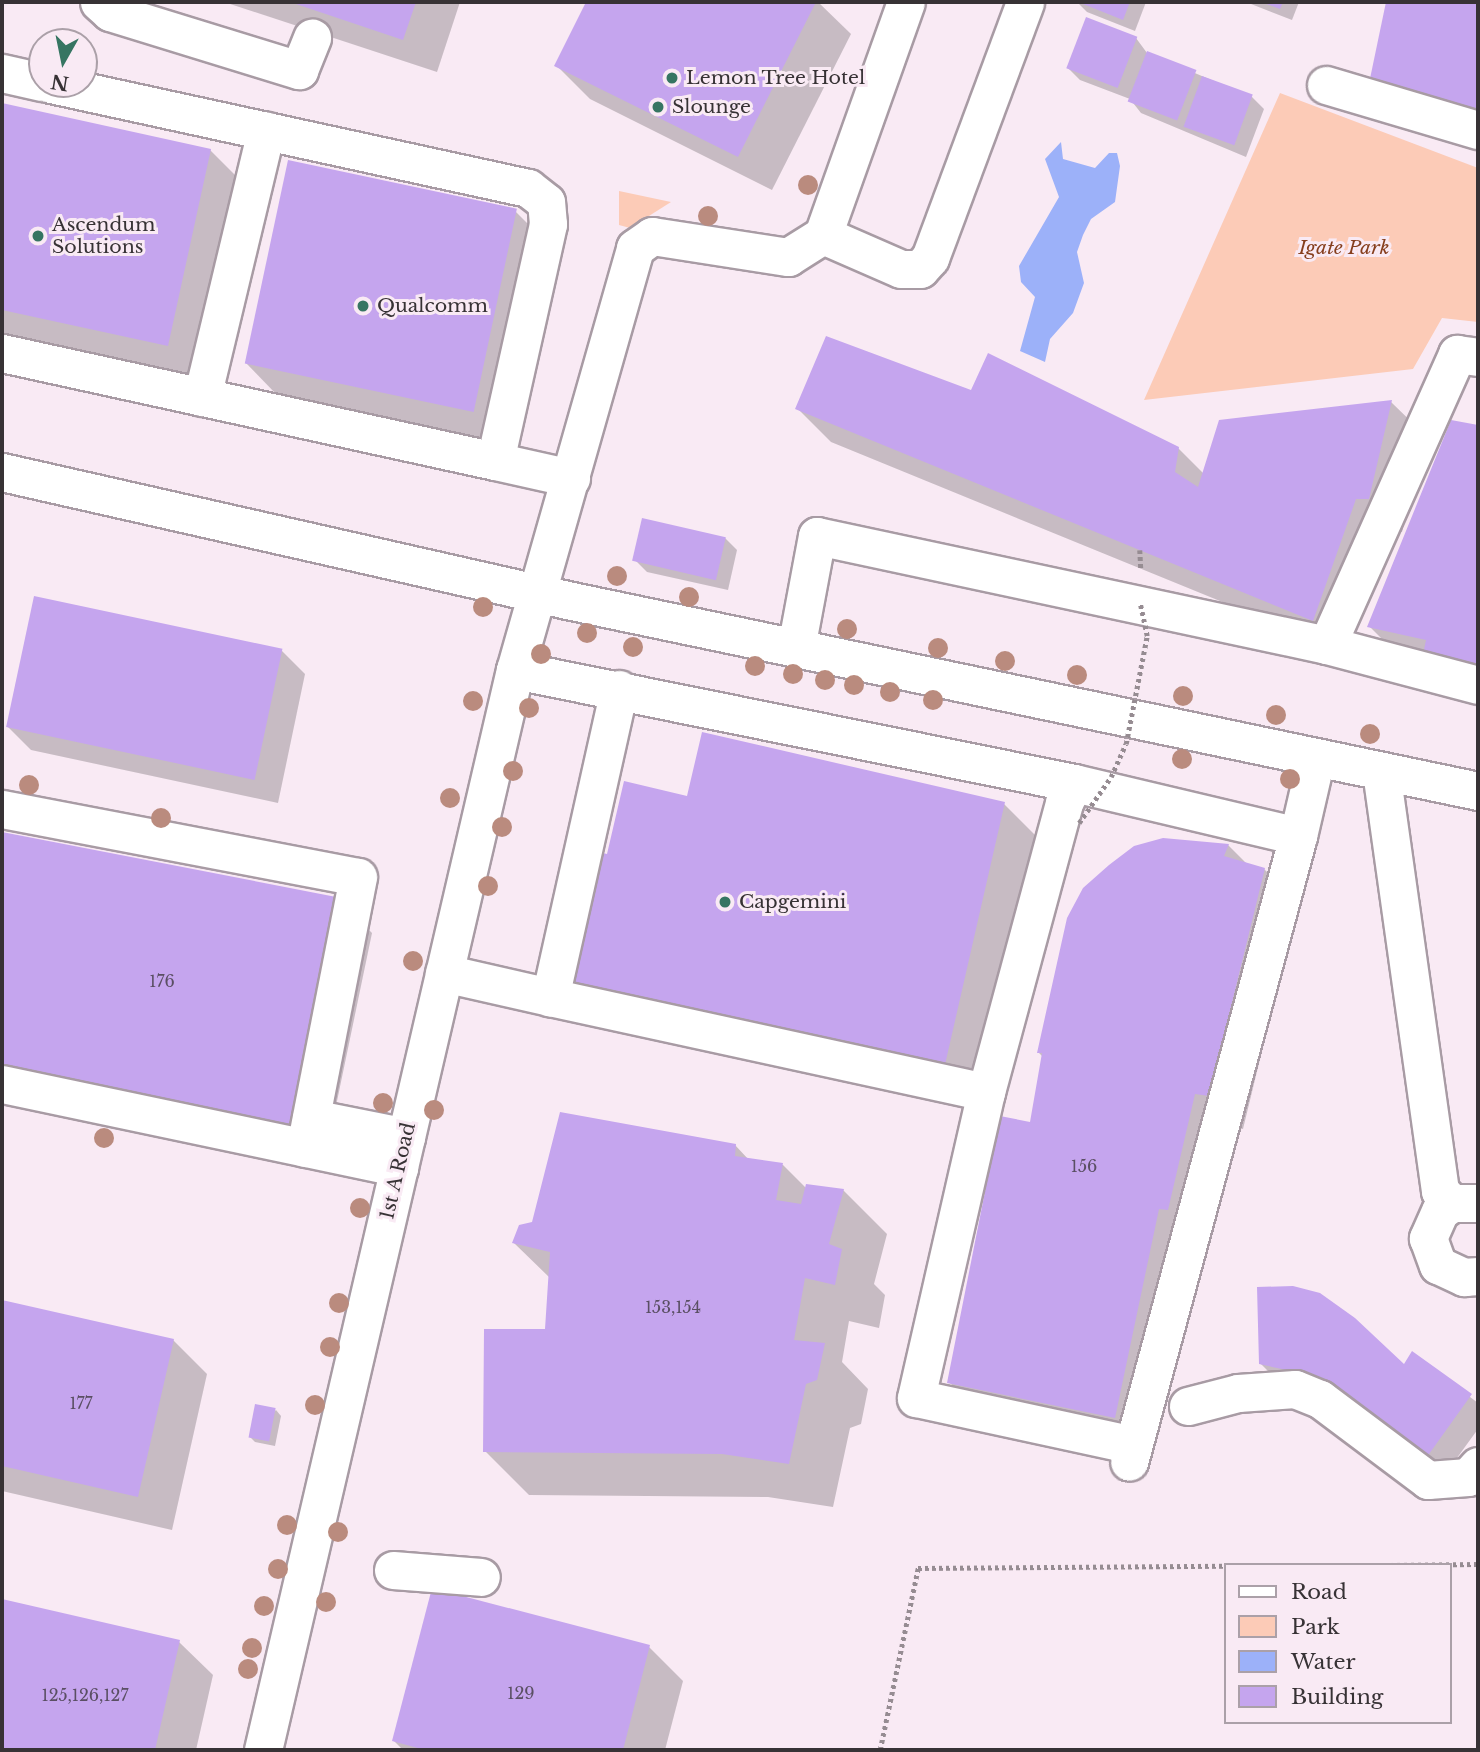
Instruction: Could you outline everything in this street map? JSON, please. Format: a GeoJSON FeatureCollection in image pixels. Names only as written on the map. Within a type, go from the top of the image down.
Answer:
{"type":"FeatureCollection","features":[{"type":"Feature","properties":{"kind":"street"},"geometry":{"type":"LineString","coordinates":[[99,2],[110,12],[299,70],[312,37]]}},
{"type":"Feature","properties":{"kind":"street"},"geometry":{"type":"LineString","coordinates":[[906,2],[823,234],[901,269],[920,269],[930,258],[1025,2]]}},
{"type":"Feature","properties":{"kind":"street"},"geometry":{"type":"LineString","coordinates":[[2,73],[28,79]]}},
{"type":"Feature","properties":{"kind":"street"},"geometry":{"type":"LineString","coordinates":[[1326,85],[1478,130]]}},
{"type":"Feature","properties":{"kind":"street"},"geometry":{"type":"LineString","coordinates":[[98,94],[528,188],[546,202],[548,224],[495,461]]}},
{"type":"Feature","properties":{"kind":"street"},"geometry":{"type":"LineString","coordinates":[[202,397],[266,131]]}},
{"type":"Feature","properties":{"kind":"street","name":"1st A Road"},"geometry":{"type":"LineString","coordinates":[[263,1750],[514,670],[635,248],[652,236],[788,257],[823,234]]}},
{"type":"Feature","properties":{"kind":"street"},"geometry":{"type":"LineString","coordinates":[[2,353],[571,478]]}},
{"type":"Feature","properties":{"kind":"street"},"geometry":{"type":"LineString","coordinates":[[1327,645],[1457,354],[1478,357]]}},
{"type":"Feature","properties":{"kind":"street"},"geometry":{"type":"LineString","coordinates":[[2,472],[536,593],[1478,791]]}},
{"type":"Feature","properties":{"kind":"street"},"geometry":{"type":"LineString","coordinates":[[796,648],[817,536],[1327,645],[1478,685]]}},
{"type":"Feature","properties":{"kind":"street"},"geometry":{"type":"LineString","coordinates":[[514,670],[619,689],[1074,783],[1298,836]]}},
{"type":"Feature","properties":{"kind":"street"},"geometry":{"type":"LineString","coordinates":[[550,997],[619,689]]}},
{"type":"Feature","properties":{"kind":"street"},"geometry":{"type":"LineString","coordinates":[[1074,783],[986,1092],[916,1398],[1131,1454],[1298,836],[1316,758]]}},
{"type":"Feature","properties":{"kind":"street"},"geometry":{"type":"LineString","coordinates":[[1381,771],[1440,1191],[1465,1203]]}},
{"type":"Feature","properties":{"kind":"street"},"geometry":{"type":"LineString","coordinates":[[2,809],[358,877],[308,1133]]}},
{"type":"Feature","properties":{"kind":"street"},"geometry":{"type":"LineString","coordinates":[[444,973],[986,1092]]}},
{"type":"Feature","properties":{"kind":"street"},"geometry":{"type":"LineString","coordinates":[[2,1084],[308,1133],[402,1153]]}},
{"type":"Feature","properties":{"kind":"street"},"geometry":{"type":"LineString","coordinates":[[1465,1203],[1432,1224],[1430,1252],[1450,1273],[1478,1276]]}},
{"type":"Feature","properties":{"kind":"street"},"geometry":{"type":"LineString","coordinates":[[1188,1406],[1248,1391],[1295,1390],[1320,1399],[1427,1480],[1468,1477],[1478,1466]]}},
{"type":"Feature","properties":{"kind":"street"},"geometry":{"type":"LineString","coordinates":[[393,1570],[481,1577]]}},
{"type":"Feature","properties":{"kind":"path"},"geometry":{"type":"LineString","coordinates":[[1079,823],[1111,777],[1126,744],[1147,636],[1140,604]]}},
{"type":"Feature","properties":{"kind":"path"},"geometry":{"type":"LineString","coordinates":[[1452,1564],[1478,1564]]}},
{"type":"Feature","properties":{"kind":"path"},"geometry":{"type":"LineString","coordinates":[[880,1750],[918,1568],[1224,1566]]}},
{"type":"Feature","properties":{"kind":"green space","name":"Igate Park"},"geometry":{"type":"Polygon","coordinates":[[[1280,93],[1478,168],[1478,322],[1442,318],[1413,369],[1144,400],[1280,93]]]}},
{"type":"Feature","properties":{"kind":"green space"},"geometry":{"type":"Polygon","coordinates":[[[619,191],[671,202],[630,228],[619,225],[619,191]]]}},
{"type":"Feature","properties":{"kind":"water"},"geometry":{"type":"Polygon","coordinates":[[[1061,142],[1063,159],[1095,168],[1109,153],[1117,153],[1120,166],[1115,202],[1091,219],[1083,235],[1077,252],[1084,283],[1073,313],[1050,339],[1045,362],[1020,351],[1035,297],[1021,282],[1019,266],[1059,197],[1045,159],[1061,142]]]}},
{"type":"Feature","properties":{"kind":"building"},"geometry":{"type":"Polygon","coordinates":[[[290,2],[416,2],[403,40],[290,2]]]}},
{"type":"Feature","properties":{"kind":"building"},"geometry":{"type":"Polygon","coordinates":[[[586,2],[816,2],[738,157],[554,66],[586,2]]]}},
{"type":"Feature","properties":{"kind":"building"},"geometry":{"type":"Polygon","coordinates":[[[1078,2],[1130,2],[1123,20],[1078,2]]]}},
{"type":"Feature","properties":{"kind":"building"},"geometry":{"type":"Polygon","coordinates":[[[1261,2],[1283,2],[1280,9],[1261,2]]]}},
{"type":"Feature","properties":{"kind":"building"},"geometry":{"type":"Polygon","coordinates":[[[1386,2],[1478,2],[1478,117],[1367,93],[1386,2]]]}},
{"type":"Feature","properties":{"kind":"building"},"geometry":{"type":"Polygon","coordinates":[[[1086,17],[1137,37],[1118,88],[1066,68],[1086,17]]]}},
{"type":"Feature","properties":{"kind":"building"},"geometry":{"type":"Polygon","coordinates":[[[1147,51],[1196,70],[1177,120],[1128,101],[1147,51]]]}},
{"type":"Feature","properties":{"kind":"building"},"geometry":{"type":"Polygon","coordinates":[[[1202,76],[1253,94],[1234,145],[1184,127],[1202,76]]]}},
{"type":"Feature","properties":{"kind":"building"},"geometry":{"type":"Polygon","coordinates":[[[2,103],[211,149],[168,346],[2,310],[2,103]]]}},
{"type":"Feature","properties":{"kind":"building"},"geometry":{"type":"Polygon","coordinates":[[[288,160],[517,209],[474,412],[245,363],[288,160]]]}},
{"type":"Feature","properties":{"kind":"building"},"geometry":{"type":"Polygon","coordinates":[[[826,336],[971,390],[988,353],[1179,447],[1175,472],[1198,487],[1219,420],[1392,400],[1369,499],[1356,499],[1313,621],[795,409],[826,336]]]}},
{"type":"Feature","properties":{"kind":"building"},"geometry":{"type":"Polygon","coordinates":[[[1451,420],[1478,425],[1478,666],[1423,655],[1426,640],[1367,627],[1451,420]]]}},
{"type":"Feature","properties":{"kind":"building"},"geometry":{"type":"Polygon","coordinates":[[[642,518],[726,537],[716,580],[632,561],[642,518]]]}},
{"type":"Feature","properties":{"kind":"building"},"geometry":{"type":"Polygon","coordinates":[[[34,596],[282,649],[255,780],[6,727],[34,596]]]}},
{"type":"Feature","properties":{"kind":"building"},"geometry":{"type":"Polygon","coordinates":[[[702,732],[1005,802],[944,1069],[560,981],[590,850],[607,854],[624,781],[687,796],[702,732]]]}},
{"type":"Feature","properties":{"kind":"building"},"geometry":{"type":"Polygon","coordinates":[[[2,832],[339,897],[294,1125],[2,1068],[2,832]]]}},
{"type":"Feature","properties":{"kind":"building"},"geometry":{"type":"Polygon","coordinates":[[[1163,838],[1229,844],[1224,856],[1265,868],[1209,1096],[1195,1094],[1168,1210],[1159,1209],[1115,1418],[947,1383],[1000,1116],[1030,1122],[1042,1053],[1037,1053],[1067,918],[1083,888],[1109,865],[1134,846],[1163,838]]]}},
{"type":"Feature","properties":{"kind":"building"},"geometry":{"type":"Polygon","coordinates":[[[560,1112],[736,1144],[735,1156],[783,1163],[776,1200],[801,1204],[806,1184],[844,1189],[829,1244],[842,1249],[835,1285],[805,1278],[794,1340],[825,1343],[817,1380],[806,1384],[789,1464],[722,1454],[483,1452],[484,1329],[545,1329],[550,1252],[512,1243],[519,1225],[532,1222],[560,1112]]]}},
{"type":"Feature","properties":{"kind":"building"},"geometry":{"type":"Polygon","coordinates":[[[1293,1286],[1320,1293],[1355,1318],[1404,1364],[1412,1351],[1472,1394],[1419,1468],[1296,1372],[1259,1364],[1257,1287],[1293,1286]]]}},
{"type":"Feature","properties":{"kind":"building"},"geometry":{"type":"Polygon","coordinates":[[[2,1300],[174,1339],[138,1497],[2,1466],[2,1300]]]}},
{"type":"Feature","properties":{"kind":"building"},"geometry":{"type":"Polygon","coordinates":[[[255,1404],[276,1408],[269,1441],[249,1437],[255,1404]]]}},
{"type":"Feature","properties":{"kind":"building"},"geometry":{"type":"Polygon","coordinates":[[[432,1588],[650,1645],[623,1750],[425,1750],[392,1741],[432,1588]]]}},
{"type":"Feature","properties":{"kind":"building"},"geometry":{"type":"Polygon","coordinates":[[[2,1599],[180,1640],[155,1750],[2,1750],[2,1599]]]}},
{"type":"Feature","properties":{"kind":"place","name":"Lemon Tree Hotel"},"geometry":{"type":"Point","coordinates":[672,78]}},
{"type":"Feature","properties":{"kind":"place","name":"Slounge"},"geometry":{"type":"Point","coordinates":[658,107]}},
{"type":"Feature","properties":{"kind":"place","name":"Ascendum Solutions"},"geometry":{"type":"Point","coordinates":[38,236]}},
{"type":"Feature","properties":{"kind":"place","name":"Qualcomm"},"geometry":{"type":"Point","coordinates":[363,306]}},
{"type":"Feature","properties":{"kind":"place","name":"Capgemini"},"geometry":{"type":"Point","coordinates":[725,902]}}]}
